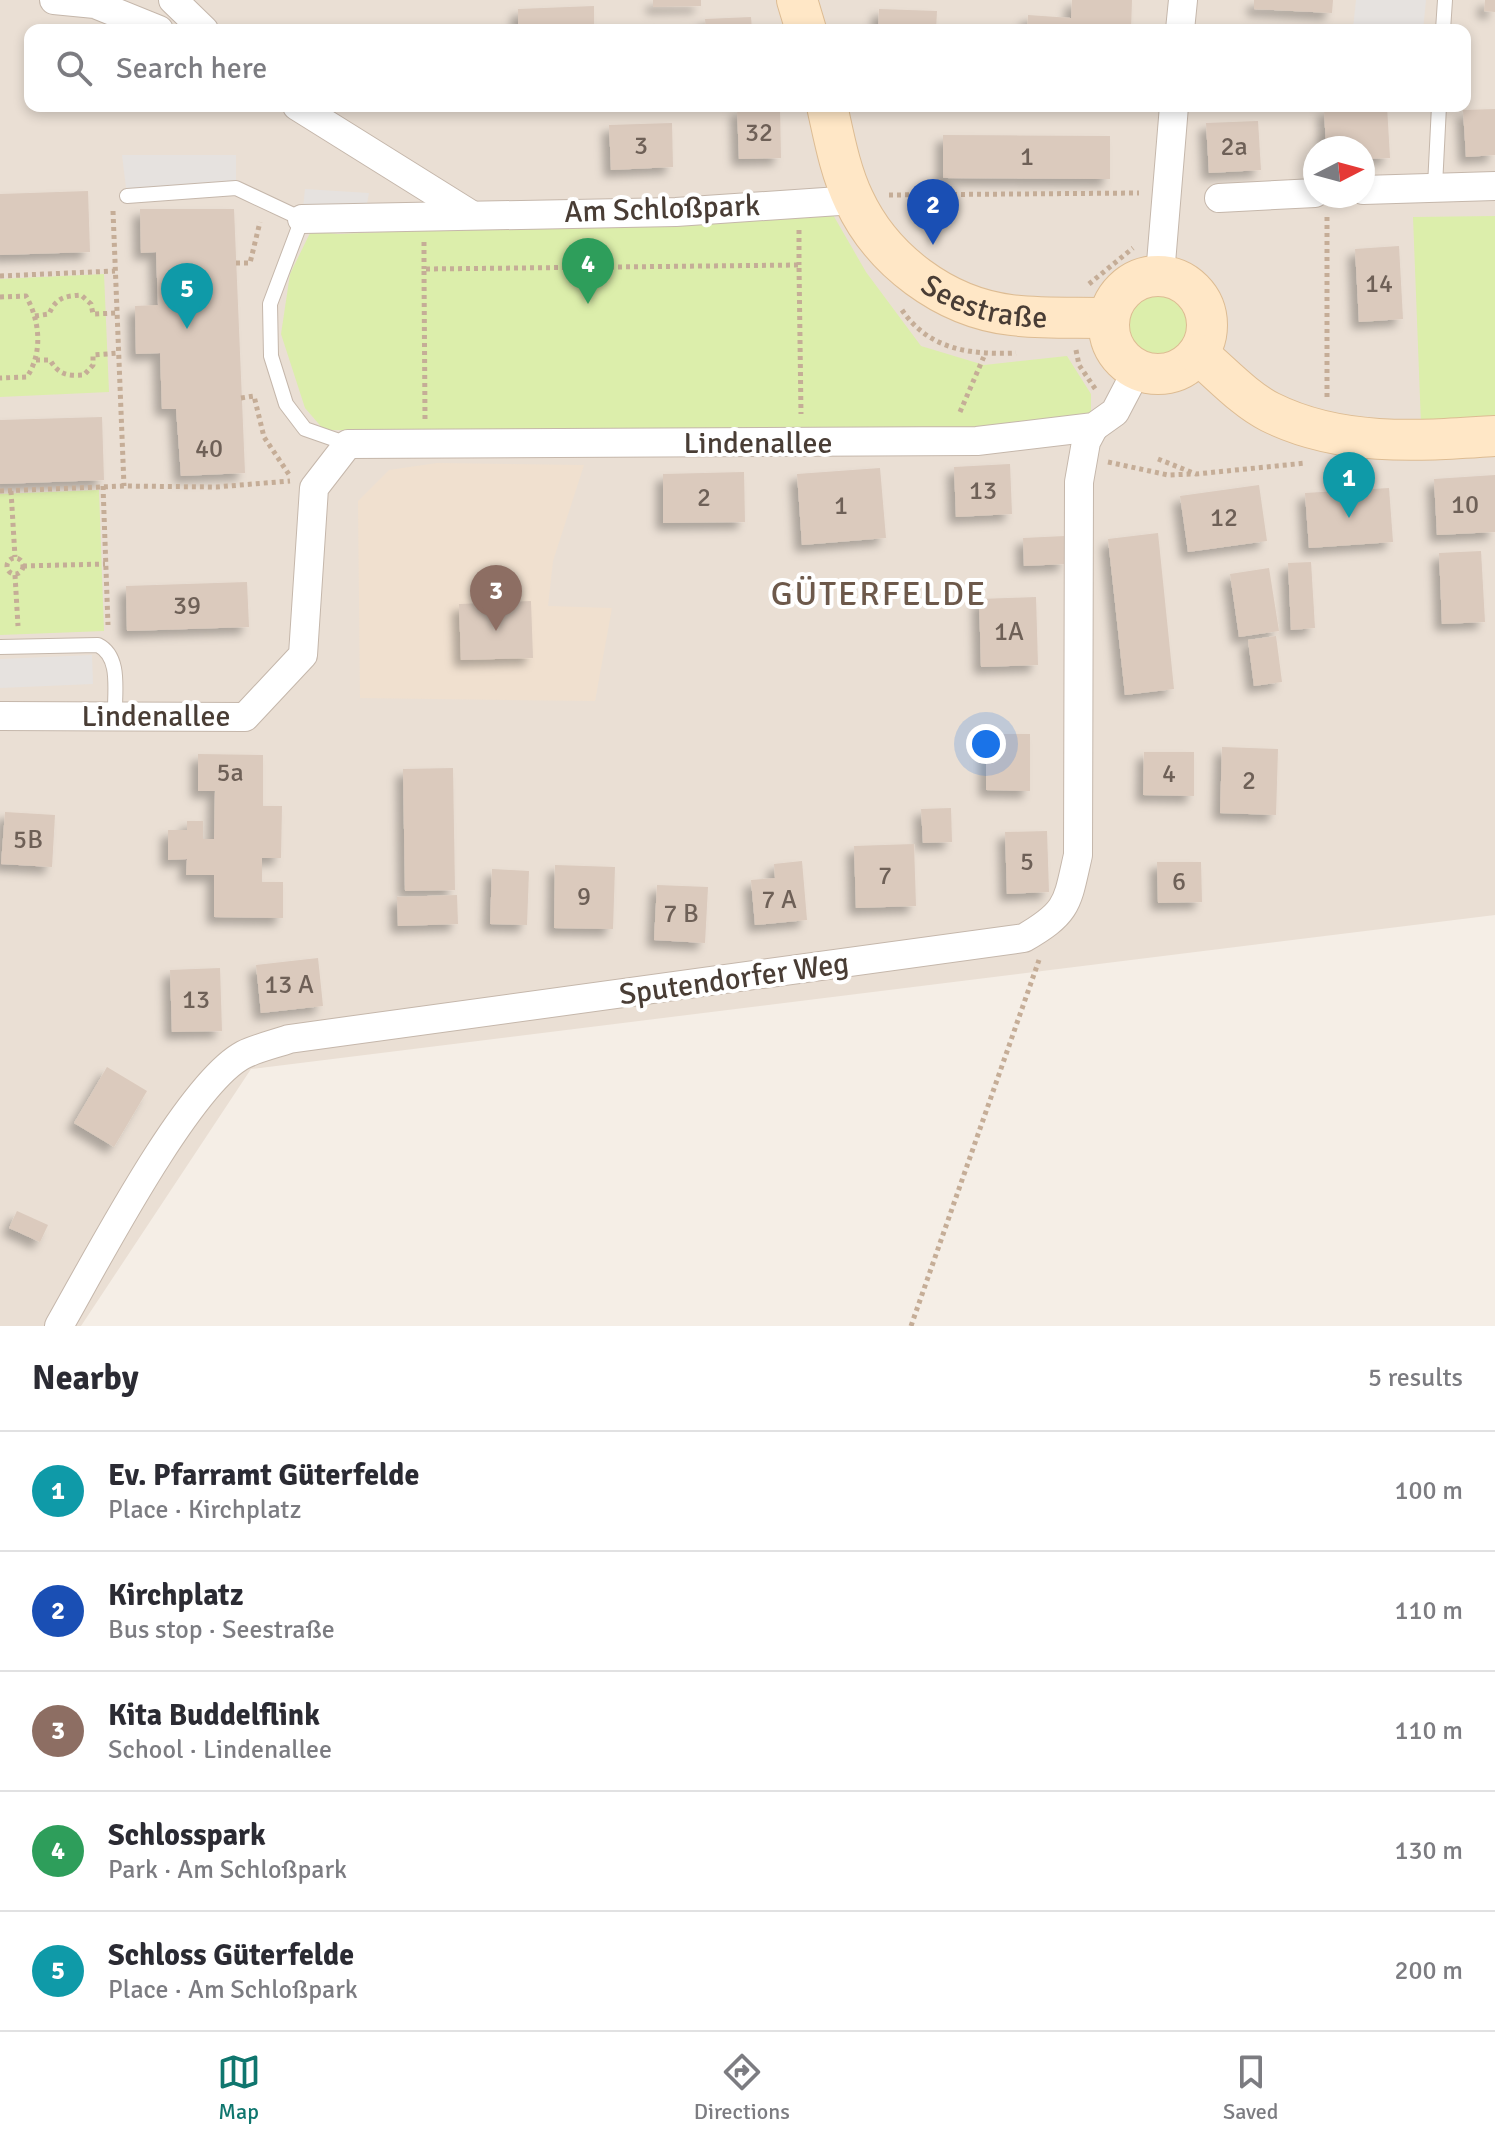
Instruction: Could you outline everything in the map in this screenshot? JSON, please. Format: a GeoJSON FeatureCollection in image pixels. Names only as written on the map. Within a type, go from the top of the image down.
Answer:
{"type":"FeatureCollection","features":[{"type":"Feature","properties":{"kind":"main road"},"geometry":{"type":"LineString","coordinates":[[797,0],[804,24]]}},
{"type":"Feature","properties":{"kind":"main road","name":"Seestraße"},"geometry":{"type":"LineString","coordinates":[[830,112],[868,198],[880,240],[900,263],[950,297],[1008,315],[1109,318]]}},
{"type":"Feature","properties":{"kind":"main road"},"geometry":{"type":"LineString","coordinates":[[1160,275],[1188,286],[1205,310],[1205,340],[1198,354],[1170,373],[1137,370],[1115,348],[1109,318],[1113,304],[1132,282],[1160,275]]}},
{"type":"Feature","properties":{"kind":"main road"},"geometry":{"type":"LineString","coordinates":[[1198,354],[1268,411],[1316,429],[1360,438],[1422,441],[1495,436]]}},
{"type":"Feature","properties":{"kind":"street"},"geometry":{"type":"LineString","coordinates":[[54,0],[95,4],[144,24]]}},
{"type":"Feature","properties":{"kind":"street"},"geometry":{"type":"LineString","coordinates":[[173,0],[198,24]]}},
{"type":"Feature","properties":{"kind":"street"},"geometry":{"type":"LineString","coordinates":[[1181,24],[1183,0]]}},
{"type":"Feature","properties":{"kind":"street"},"geometry":{"type":"LineString","coordinates":[[307,112],[470,214]]}},
{"type":"Feature","properties":{"kind":"street"},"geometry":{"type":"LineString","coordinates":[[1160,275],[1174,112]]}},
{"type":"Feature","properties":{"kind":"street"},"geometry":{"type":"LineString","coordinates":[[1375,189],[1495,186]]}},
{"type":"Feature","properties":{"kind":"street","name":"Am Schloßpark"},"geometry":{"type":"LineString","coordinates":[[302,219],[676,212],[868,198]]}},
{"type":"Feature","properties":{"kind":"street"},"geometry":{"type":"LineString","coordinates":[[1219,198],[1303,201]]}},
{"type":"Feature","properties":{"kind":"street"},"geometry":{"type":"LineString","coordinates":[[1053,921],[1067,903],[1078,855],[1079,482],[1083,456],[1094,427],[1115,412],[1137,370]]}},
{"type":"Feature","properties":{"kind":"street","name":"Lindenallee"},"geometry":{"type":"LineString","coordinates":[[0,716],[245,717],[303,655],[314,488],[348,444],[948,441],[1094,427]]}},
{"type":"Feature","properties":{"kind":"street","name":"Sputendorfer Weg"},"geometry":{"type":"LineString","coordinates":[[59,1326],[128,1204],[181,1124],[211,1082],[242,1055],[289,1039],[1024,938],[1053,921]]}},
{"type":"Feature","properties":{"kind":"lane"},"geometry":{"type":"LineString","coordinates":[[1443,24],[1445,0]]}},
{"type":"Feature","properties":{"kind":"lane"},"geometry":{"type":"LineString","coordinates":[[1435,186],[1439,112]]}},
{"type":"Feature","properties":{"kind":"lane"},"geometry":{"type":"LineString","coordinates":[[127,196],[236,188],[302,219]]}},
{"type":"Feature","properties":{"kind":"lane","name":"Lindenallee"},"geometry":{"type":"LineString","coordinates":[[302,219],[270,304],[271,356],[286,404],[305,429],[348,444]]}},
{"type":"Feature","properties":{"kind":"lane"},"geometry":{"type":"LineString","coordinates":[[0,647],[98,645],[108,650],[114,661],[115,716]]}},
{"type":"Feature","properties":{"kind":"path"},"geometry":{"type":"LineString","coordinates":[[868,198],[1141,193],[1140,201]]}},
{"type":"Feature","properties":{"kind":"path"},"geometry":{"type":"LineString","coordinates":[[124,486],[113,197],[127,196]]}},
{"type":"Feature","properties":{"kind":"path"},"geometry":{"type":"LineString","coordinates":[[236,263],[250,263],[258,226],[270,204]]}},
{"type":"Feature","properties":{"kind":"path"},"geometry":{"type":"LineString","coordinates":[[1321,208],[1329,393]]}},
{"type":"Feature","properties":{"kind":"path"},"geometry":{"type":"LineString","coordinates":[[426,444],[424,269],[784,265],[799,265],[801,443]]}},
{"type":"Feature","properties":{"kind":"path"},"geometry":{"type":"LineString","coordinates":[[0,276],[115,271]]}},
{"type":"Feature","properties":{"kind":"path"},"geometry":{"type":"LineString","coordinates":[[35,316],[49,314],[54,302],[81,295],[91,304],[93,314],[117,313]]}},
{"type":"Feature","properties":{"kind":"path"},"geometry":{"type":"LineString","coordinates":[[0,297],[26,296],[35,316],[39,351],[27,377],[0,378]]}},
{"type":"Feature","properties":{"kind":"path"},"geometry":{"type":"LineString","coordinates":[[36,360],[50,360],[56,371],[68,376],[84,375],[93,365],[93,355],[119,353]]}},
{"type":"Feature","properties":{"kind":"path"},"geometry":{"type":"LineString","coordinates":[[948,441],[985,354]]}},
{"type":"Feature","properties":{"kind":"path"},"geometry":{"type":"LineString","coordinates":[[0,491],[103,486],[216,487],[293,480],[264,437],[254,396],[241,398]]}},
{"type":"Feature","properties":{"kind":"path"},"geometry":{"type":"LineString","coordinates":[[1083,456],[1168,475],[1303,463]]}},
{"type":"Feature","properties":{"kind":"path"},"geometry":{"type":"LineString","coordinates":[[1158,459],[1196,474]]}},
{"type":"Feature","properties":{"kind":"path"},"geometry":{"type":"LineString","coordinates":[[103,486],[108,650]]}},
{"type":"Feature","properties":{"kind":"path"},"geometry":{"type":"LineString","coordinates":[[11,490],[15,557],[23,566]]}},
{"type":"Feature","properties":{"kind":"path"},"geometry":{"type":"LineString","coordinates":[[15,557],[3,566],[15,575]]}},
{"type":"Feature","properties":{"kind":"path"},"geometry":{"type":"LineString","coordinates":[[20,647],[15,575],[23,566],[105,564]]}},
{"type":"Feature","properties":{"kind":"path"},"geometry":{"type":"LineString","coordinates":[[911,1326],[1053,921]]}},
{"type":"Feature","properties":{"kind":"shaded area"},"geometry":{"type":"Polygon","coordinates":[[[0,0],[1495,0],[1495,915],[251,1069],[81,1326],[0,1326],[0,0]]]}},
{"type":"Feature","properties":{"kind":"shaded area"},"geometry":{"type":"Polygon","coordinates":[[[1356,0],[1426,0],[1424,24],[1353,24],[1356,0]]]}},
{"type":"Feature","properties":{"kind":"shaded area"},"geometry":{"type":"Polygon","coordinates":[[[122,155],[236,155],[236,188],[127,196],[122,155]]]}},
{"type":"Feature","properties":{"kind":"shaded area"},"geometry":{"type":"Polygon","coordinates":[[[305,189],[369,193],[364,220],[302,219],[305,189]]]}},
{"type":"Feature","properties":{"kind":"shaded area"},"geometry":{"type":"Polygon","coordinates":[[[437,463],[584,465],[553,561],[548,606],[612,608],[595,701],[360,698],[358,501],[389,470],[437,463]]]}},
{"type":"Feature","properties":{"kind":"shaded area"},"geometry":{"type":"Polygon","coordinates":[[[92,655],[93,684],[0,688],[0,659],[92,655]]]}},
{"type":"Feature","properties":{"kind":"green space"},"geometry":{"type":"Polygon","coordinates":[[[832,213],[866,272],[921,346],[984,365],[1067,356],[1091,394],[1091,415],[977,432],[324,430],[305,408],[281,334],[290,274],[311,231],[338,234],[832,213]]]}},
{"type":"Feature","properties":{"kind":"green space"},"geometry":{"type":"Polygon","coordinates":[[[1495,216],[1495,419],[1421,424],[1413,217],[1495,216]]]}},
{"type":"Feature","properties":{"kind":"green space"},"geometry":{"type":"Polygon","coordinates":[[[104,274],[109,392],[0,397],[0,279],[104,274]]]}},
{"type":"Feature","properties":{"kind":"green space"},"geometry":{"type":"Polygon","coordinates":[[[1153,290],[1167,290],[1179,295],[1188,304],[1193,323],[1191,336],[1184,347],[1167,356],[1153,356],[1141,351],[1132,342],[1127,330],[1127,316],[1132,304],[1141,295],[1153,290]]]}},
{"type":"Feature","properties":{"kind":"green space"},"geometry":{"type":"Polygon","coordinates":[[[99,490],[104,631],[0,635],[0,494],[99,490]]]}},
{"type":"Feature","properties":{"kind":"building"},"geometry":{"type":"Polygon","coordinates":[[[653,0],[701,0],[701,6],[653,7],[653,0]]]}},
{"type":"Feature","properties":{"kind":"building"},"geometry":{"type":"Polygon","coordinates":[[[1072,0],[1132,0],[1131,24],[1027,24],[1028,15],[1071,18],[1072,0]]]}},
{"type":"Feature","properties":{"kind":"building"},"geometry":{"type":"Polygon","coordinates":[[[1254,0],[1333,0],[1332,13],[1254,9],[1254,0]]]}},
{"type":"Feature","properties":{"kind":"building"},"geometry":{"type":"Polygon","coordinates":[[[1485,0],[1495,0],[1495,12],[1484,11],[1485,0]]]}},
{"type":"Feature","properties":{"kind":"building"},"geometry":{"type":"Polygon","coordinates":[[[594,6],[594,24],[518,24],[518,9],[594,6]]]}},
{"type":"Feature","properties":{"kind":"building"},"geometry":{"type":"Polygon","coordinates":[[[879,9],[937,11],[936,24],[878,24],[879,9]]]}},
{"type":"Feature","properties":{"kind":"building"},"geometry":{"type":"Polygon","coordinates":[[[751,17],[752,24],[705,24],[705,19],[751,17]]]}},
{"type":"Feature","properties":{"kind":"building"},"geometry":{"type":"Polygon","coordinates":[[[1495,109],[1495,155],[1466,157],[1463,112],[1495,109]]]}},
{"type":"Feature","properties":{"kind":"building"},"geometry":{"type":"Polygon","coordinates":[[[737,112],[780,112],[781,158],[739,159],[737,112]]]}},
{"type":"Feature","properties":{"kind":"building"},"geometry":{"type":"Polygon","coordinates":[[[1324,112],[1387,112],[1390,158],[1375,159],[1375,136],[1325,136],[1324,112]]]}},
{"type":"Feature","properties":{"kind":"building"},"geometry":{"type":"Polygon","coordinates":[[[1258,121],[1261,170],[1209,173],[1206,123],[1258,121]]]}},
{"type":"Feature","properties":{"kind":"building"},"geometry":{"type":"Polygon","coordinates":[[[672,123],[673,167],[611,170],[609,125],[672,123]]]}},
{"type":"Feature","properties":{"kind":"building"},"geometry":{"type":"Polygon","coordinates":[[[943,135],[1110,136],[1110,179],[943,178],[943,135]]]}},
{"type":"Feature","properties":{"kind":"building"},"geometry":{"type":"Polygon","coordinates":[[[88,191],[90,252],[0,255],[0,194],[88,191]]]}},
{"type":"Feature","properties":{"kind":"building"},"geometry":{"type":"Polygon","coordinates":[[[140,209],[234,209],[245,473],[181,476],[176,409],[162,409],[160,353],[136,354],[135,306],[158,305],[156,252],[141,253],[140,209]]]}},
{"type":"Feature","properties":{"kind":"building"},"geometry":{"type":"Polygon","coordinates":[[[1399,246],[1403,319],[1359,322],[1355,249],[1399,246]]]}},
{"type":"Feature","properties":{"kind":"building"},"geometry":{"type":"Polygon","coordinates":[[[102,417],[104,480],[0,484],[0,420],[102,417]]]}},
{"type":"Feature","properties":{"kind":"building"},"geometry":{"type":"Polygon","coordinates":[[[1010,464],[1012,514],[956,517],[954,467],[1010,464]]]}},
{"type":"Feature","properties":{"kind":"building"},"geometry":{"type":"Polygon","coordinates":[[[880,468],[886,538],[802,545],[797,474],[880,468]]]}},
{"type":"Feature","properties":{"kind":"building"},"geometry":{"type":"Polygon","coordinates":[[[744,472],[745,522],[663,523],[663,474],[744,472]]]}},
{"type":"Feature","properties":{"kind":"building"},"geometry":{"type":"Polygon","coordinates":[[[1495,475],[1495,532],[1437,535],[1434,479],[1495,475]]]}},
{"type":"Feature","properties":{"kind":"building"},"geometry":{"type":"Polygon","coordinates":[[[1259,485],[1267,541],[1188,552],[1180,496],[1259,485]]]}},
{"type":"Feature","properties":{"kind":"building"},"geometry":{"type":"Polygon","coordinates":[[[1389,488],[1393,542],[1309,548],[1305,493],[1389,488]]]}},
{"type":"Feature","properties":{"kind":"building"},"geometry":{"type":"Polygon","coordinates":[[[1158,533],[1174,689],[1125,695],[1108,539],[1158,533]]]}},
{"type":"Feature","properties":{"kind":"building"},"geometry":{"type":"Polygon","coordinates":[[[1065,536],[1066,564],[1024,566],[1023,538],[1065,536]]]}},
{"type":"Feature","properties":{"kind":"building"},"geometry":{"type":"Polygon","coordinates":[[[1481,551],[1485,622],[1442,624],[1439,553],[1481,551]]]}},
{"type":"Feature","properties":{"kind":"building"},"geometry":{"type":"Polygon","coordinates":[[[1311,562],[1315,628],[1291,630],[1288,563],[1311,562]]]}},
{"type":"Feature","properties":{"kind":"building"},"geometry":{"type":"Polygon","coordinates":[[[1269,568],[1279,631],[1239,637],[1230,574],[1269,568]]]}},
{"type":"Feature","properties":{"kind":"building"},"geometry":{"type":"Polygon","coordinates":[[[247,582],[249,627],[127,631],[126,586],[247,582]]]}},
{"type":"Feature","properties":{"kind":"building"},"geometry":{"type":"Polygon","coordinates":[[[1036,597],[1038,665],[981,667],[979,599],[1036,597]]]}},
{"type":"Feature","properties":{"kind":"building"},"geometry":{"type":"Polygon","coordinates":[[[531,601],[533,658],[461,660],[459,604],[531,601]]]}},
{"type":"Feature","properties":{"kind":"building"},"geometry":{"type":"Polygon","coordinates":[[[1276,636],[1282,682],[1254,686],[1248,640],[1276,636]]]}},
{"type":"Feature","properties":{"kind":"building"},"geometry":{"type":"Polygon","coordinates":[[[986,734],[1030,734],[1030,791],[986,790],[986,734]]]}},
{"type":"Feature","properties":{"kind":"building"},"geometry":{"type":"Polygon","coordinates":[[[1222,747],[1278,749],[1276,815],[1220,813],[1222,747]]]}},
{"type":"Feature","properties":{"kind":"building"},"geometry":{"type":"Polygon","coordinates":[[[1144,752],[1194,752],[1194,796],[1143,795],[1144,752]]]}},
{"type":"Feature","properties":{"kind":"building"},"geometry":{"type":"Polygon","coordinates":[[[198,754],[263,755],[263,806],[282,806],[281,858],[262,858],[262,882],[283,882],[283,918],[214,917],[214,875],[186,875],[187,859],[168,860],[168,830],[187,830],[187,821],[203,821],[203,839],[214,839],[215,791],[198,791],[198,754]]]}},
{"type":"Feature","properties":{"kind":"building"},"geometry":{"type":"Polygon","coordinates":[[[453,768],[455,890],[405,891],[403,769],[453,768]]]}},
{"type":"Feature","properties":{"kind":"building"},"geometry":{"type":"Polygon","coordinates":[[[951,808],[952,842],[923,843],[921,809],[951,808]]]}},
{"type":"Feature","properties":{"kind":"building"},"geometry":{"type":"Polygon","coordinates":[[[5,812],[55,815],[52,867],[1,864],[5,812]]]}},
{"type":"Feature","properties":{"kind":"building"},"geometry":{"type":"Polygon","coordinates":[[[1047,831],[1049,892],[1007,894],[1005,832],[1047,831]]]}},
{"type":"Feature","properties":{"kind":"building"},"geometry":{"type":"Polygon","coordinates":[[[914,844],[916,906],[856,908],[854,846],[914,844]]]}},
{"type":"Feature","properties":{"kind":"building"},"geometry":{"type":"Polygon","coordinates":[[[802,861],[807,920],[755,925],[751,880],[775,878],[774,864],[802,861]]]}},
{"type":"Feature","properties":{"kind":"building"},"geometry":{"type":"Polygon","coordinates":[[[1157,862],[1201,862],[1202,902],[1158,903],[1157,862]]]}},
{"type":"Feature","properties":{"kind":"building"},"geometry":{"type":"Polygon","coordinates":[[[555,865],[615,867],[613,929],[554,928],[555,865]]]}},
{"type":"Feature","properties":{"kind":"building"},"geometry":{"type":"Polygon","coordinates":[[[492,869],[529,871],[527,925],[490,924],[492,869]]]}},
{"type":"Feature","properties":{"kind":"building"},"geometry":{"type":"Polygon","coordinates":[[[657,885],[708,887],[705,943],[654,940],[657,885]]]}},
{"type":"Feature","properties":{"kind":"building"},"geometry":{"type":"Polygon","coordinates":[[[457,895],[458,924],[398,926],[397,897],[457,895]]]}},
{"type":"Feature","properties":{"kind":"building"},"geometry":{"type":"Polygon","coordinates":[[[318,958],[323,1006],[261,1013],[256,965],[318,958]]]}},
{"type":"Feature","properties":{"kind":"building"},"geometry":{"type":"Polygon","coordinates":[[[220,968],[222,1031],[172,1032],[170,970],[220,968]]]}},
{"type":"Feature","properties":{"kind":"building"},"geometry":{"type":"Polygon","coordinates":[[[107,1067],[147,1091],[114,1147],[74,1123],[107,1067]]]}},
{"type":"Feature","properties":{"kind":"building"},"geometry":{"type":"Polygon","coordinates":[[[17,1211],[48,1225],[40,1242],[9,1228],[17,1211]]]}},
{"type":"Feature","properties":{"kind":"place","name":"Kirchplatz"},"geometry":{"type":"Point","coordinates":[933,245]}},
{"type":"Feature","properties":{"kind":"place","name":"Schlosspark"},"geometry":{"type":"Point","coordinates":[588,304]}},
{"type":"Feature","properties":{"kind":"place","name":"Schloss Güterfelde"},"geometry":{"type":"Point","coordinates":[187,329]}},
{"type":"Feature","properties":{"kind":"place","name":"Ev. Pfarramt Güterfelde"},"geometry":{"type":"Point","coordinates":[1349,518]}},
{"type":"Feature","properties":{"kind":"place","name":"Kita Buddelflink"},"geometry":{"type":"Point","coordinates":[496,631]}},
{"type":"Feature","properties":{"kind":"district","name":"GÜTERFELDE"},"geometry":{"type":"Point","coordinates":[879,594]}}]}
